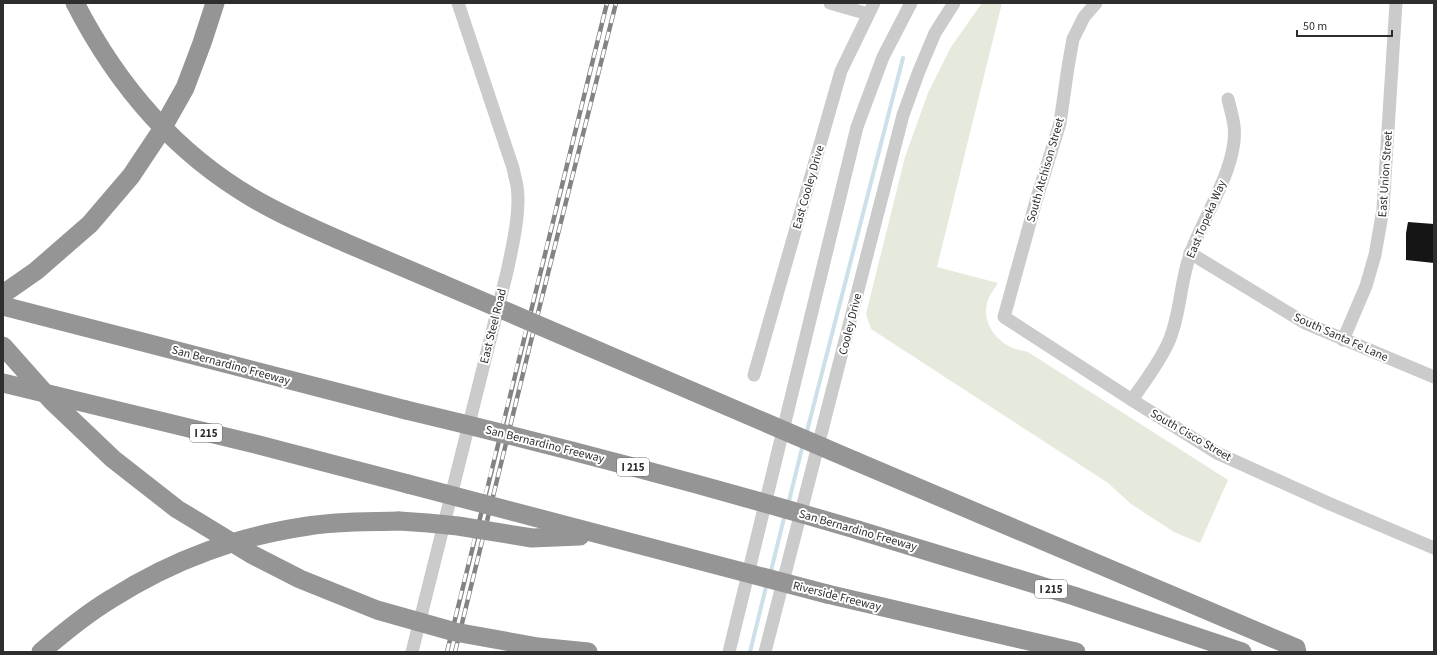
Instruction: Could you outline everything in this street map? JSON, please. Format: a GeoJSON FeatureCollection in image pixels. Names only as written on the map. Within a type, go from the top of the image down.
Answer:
{"type":"FeatureCollection","features":[{"type":"Feature","properties":{"kind":"highway"},"geometry":{"type":"LineString","coordinates":[[75,3],[102,52],[131,93],[164,130],[203,164],[236,188],[268,207],[440,283],[1296,648],[1297,652]]}},
{"type":"Feature","properties":{"kind":"highway"},"geometry":{"type":"LineString","coordinates":[[3,294],[36,271],[90,224],[131,176],[159,134],[185,88],[215,3]]}},
{"type":"Feature","properties":{"kind":"highway"},"geometry":{"type":"LineString","coordinates":[[3,301],[28,312]]}},
{"type":"Feature","properties":{"kind":"highway","name":"San Bernardino Freeway"},"geometry":{"type":"LineString","coordinates":[[3,306],[406,410],[574,451],[858,530],[1053,589],[1242,652]]}},
{"type":"Feature","properties":{"kind":"highway"},"geometry":{"type":"LineString","coordinates":[[3,346],[51,400],[112,459],[177,509],[251,554],[300,579],[377,610],[448,630],[538,648],[588,652]]}},
{"type":"Feature","properties":{"kind":"highway","name":"I 215"},"geometry":{"type":"LineString","coordinates":[[3,383],[258,445],[599,535]]}},
{"type":"Feature","properties":{"kind":"highway"},"geometry":{"type":"LineString","coordinates":[[41,652],[72,626],[110,599],[152,575],[209,550],[259,536],[309,526],[354,522],[399,521],[428,522],[532,538],[599,535]]}},
{"type":"Feature","properties":{"kind":"highway","name":"Riverside Freeway"},"geometry":{"type":"LineString","coordinates":[[599,535],[827,594],[1076,652]]}},
{"type":"Feature","properties":{"kind":"street","name":"East Steel Road"},"geometry":{"type":"LineString","coordinates":[[412,652],[507,272],[514,236],[517,208],[518,188],[513,168],[458,3]]}},
{"type":"Feature","properties":{"kind":"street"},"geometry":{"type":"LineString","coordinates":[[830,3],[871,8]]}},
{"type":"Feature","properties":{"kind":"street"},"geometry":{"type":"LineString","coordinates":[[729,652],[857,127],[883,57],[911,3]]}},
{"type":"Feature","properties":{"kind":"street","name":"Cooley Drive"},"geometry":{"type":"LineString","coordinates":[[765,652],[903,115],[935,33],[954,3]]}},
{"type":"Feature","properties":{"kind":"street","name":"South Atchison Street"},"geometry":{"type":"LineString","coordinates":[[1004,317],[1036,201],[1060,123],[1073,39],[1084,18],[1096,3]]}},
{"type":"Feature","properties":{"kind":"street","name":"East Union Street"},"geometry":{"type":"LineString","coordinates":[[1343,340],[1366,286],[1375,255],[1383,209],[1396,3]]}},
{"type":"Feature","properties":{"kind":"street","name":"East Cooley Drive"},"geometry":{"type":"LineString","coordinates":[[754,375],[841,71],[871,8]]}},
{"type":"Feature","properties":{"kind":"street","name":"East Topeka Way"},"geometry":{"type":"LineString","coordinates":[[1132,400],[1170,340],[1190,253],[1229,166],[1233,146],[1234,127],[1228,99]]}},
{"type":"Feature","properties":{"kind":"street","name":"South Santa Fe Lane"},"geometry":{"type":"LineString","coordinates":[[1190,253],[1304,323],[1434,377]]}},
{"type":"Feature","properties":{"kind":"street","name":"South Cisco Street"},"geometry":{"type":"LineString","coordinates":[[1004,317],[1217,453],[1328,503],[1434,548]]}},
{"type":"Feature","properties":{"kind":"shaded area"},"geometry":{"type":"Polygon","coordinates":[[[982,3],[1002,3],[937,267],[998,283],[988,300],[986,315],[991,328],[1000,340],[1013,348],[1028,352],[1228,480],[1200,543],[1174,532],[1131,504],[1108,483],[871,329],[866,314],[905,157],[928,93],[951,47],[982,3]]]}},
{"type":"Feature","properties":{"kind":"building"},"geometry":{"type":"Polygon","coordinates":[[[1408,222],[1434,224],[1434,263],[1406,260],[1406,233],[1408,222]]]}},
{"type":"Feature","properties":{"kind":"waterway"},"geometry":{"type":"LineString","coordinates":[[806,435],[903,58]]}},
{"type":"Feature","properties":{"kind":"waterway"},"geometry":{"type":"LineString","coordinates":[[788,505],[803,444]]}},
{"type":"Feature","properties":{"kind":"waterway"},"geometry":{"type":"LineString","coordinates":[[770,575],[785,514]]}},
{"type":"Feature","properties":{"kind":"waterway"},"geometry":{"type":"LineString","coordinates":[[750,652],[767,583]]}},
{"type":"Feature","properties":{"kind":"railway"},"geometry":{"type":"LineString","coordinates":[[447,652],[607,3]]}},
{"type":"Feature","properties":{"kind":"railway"},"geometry":{"type":"LineString","coordinates":[[455,652],[616,3]]}}]}
